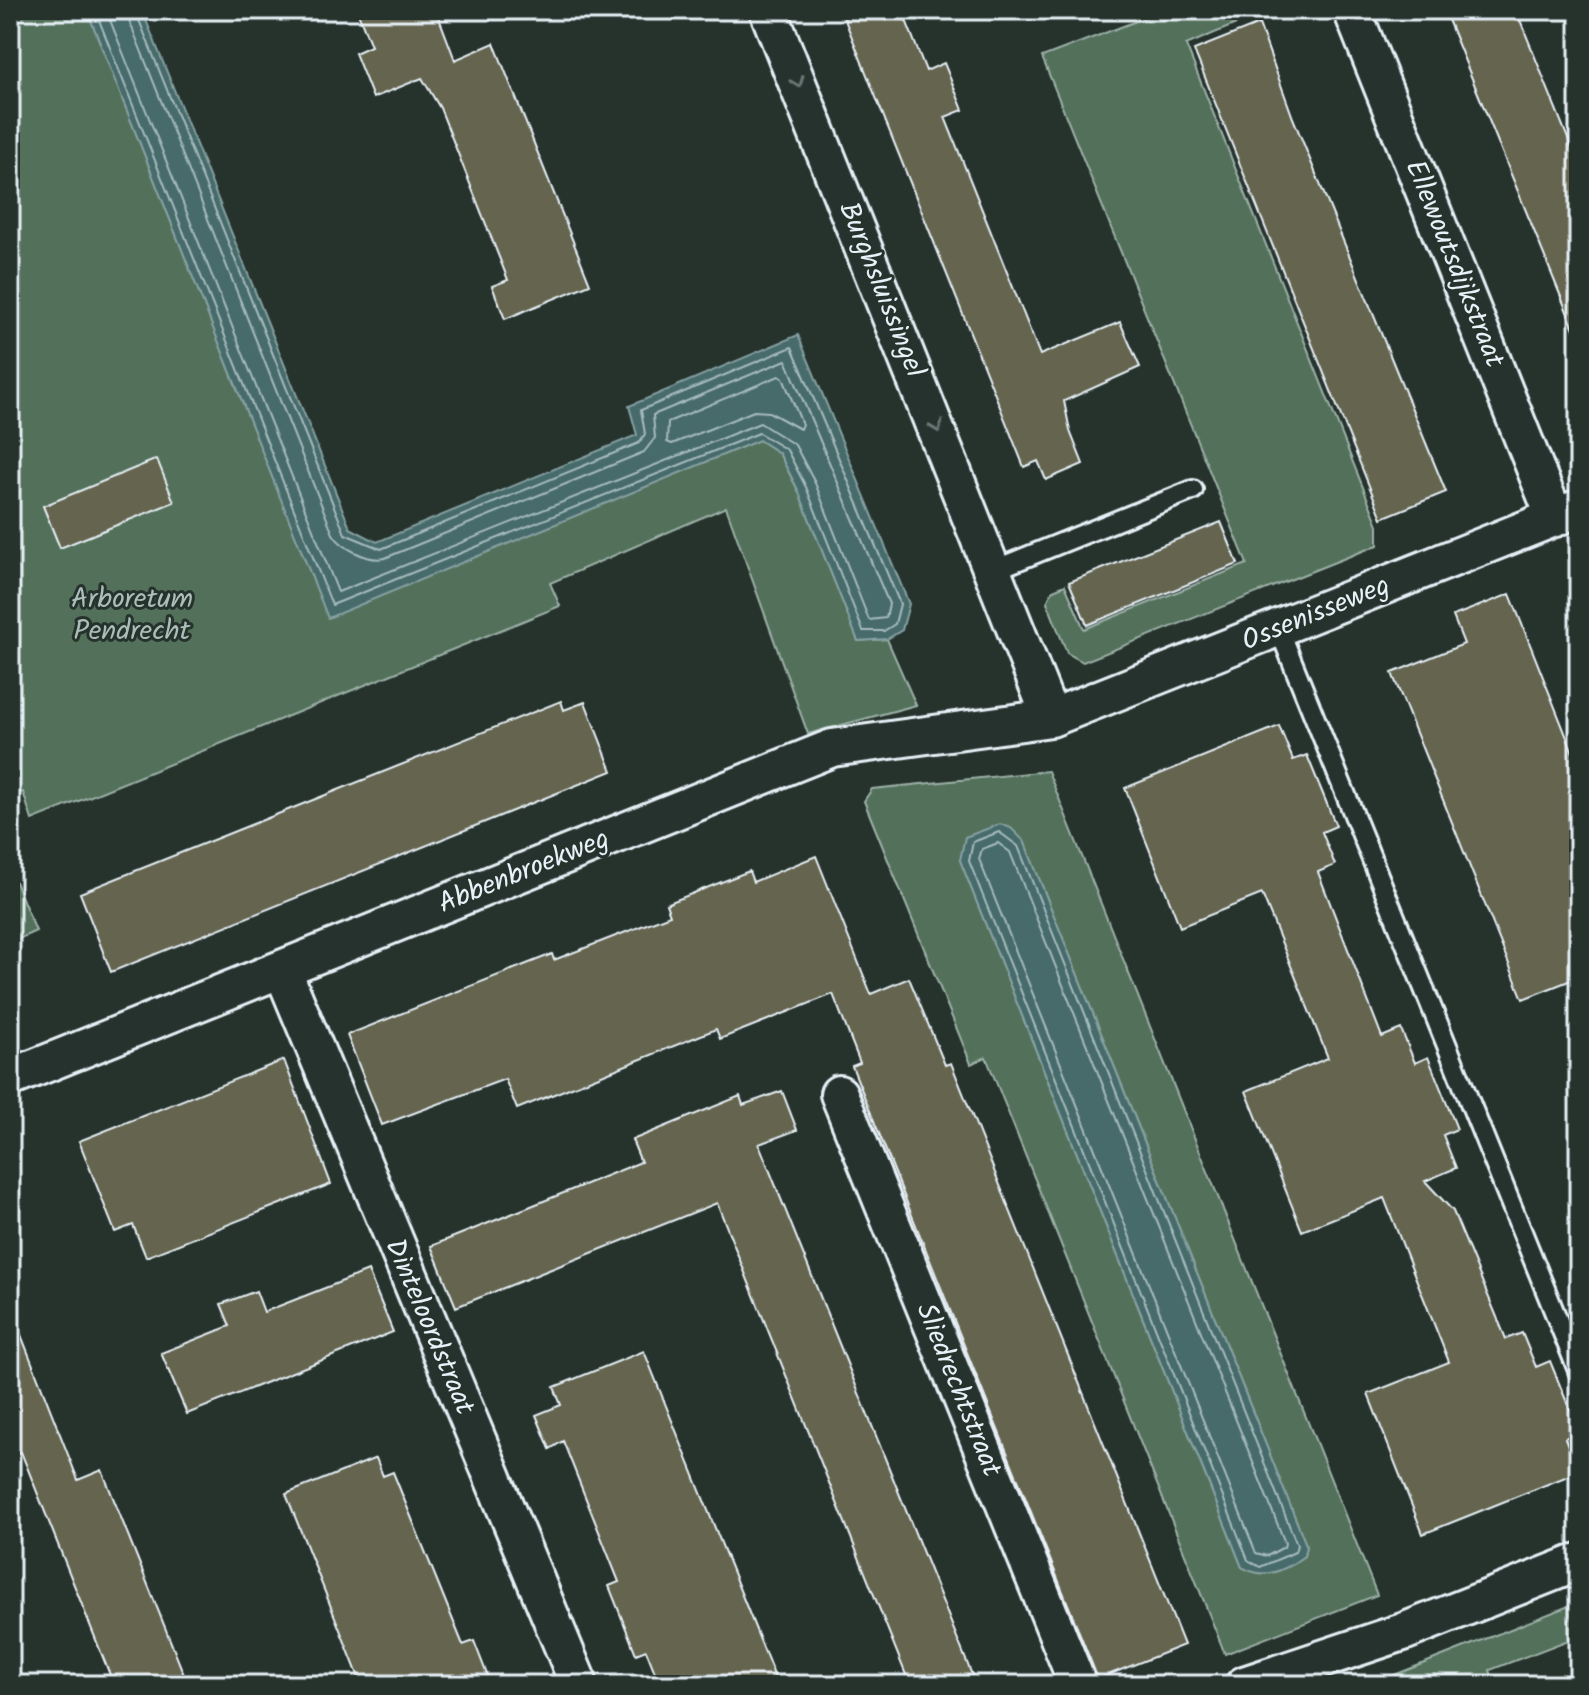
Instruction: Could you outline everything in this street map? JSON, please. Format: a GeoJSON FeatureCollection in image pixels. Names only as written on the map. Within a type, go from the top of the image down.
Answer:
{"type":"FeatureCollection","features":[{"type":"Feature","properties":{"kind":"street","name":"Burghsluissingel"},"geometry":{"type":"LineString","coordinates":[[768,10],[1051,718]]}},
{"type":"Feature","properties":{"kind":"street","name":"Ellewoutsdijkstraat"},"geometry":{"type":"LineString","coordinates":[[1352,10],[1567,513]]}},
{"type":"Feature","properties":{"kind":"street","name":"Ossenisseweg"},"geometry":{"type":"LineString","coordinates":[[1051,718],[1567,513]]}},
{"type":"Feature","properties":{"kind":"street","name":"Abbenbroekweg"},"geometry":{"type":"LineString","coordinates":[[10,1078],[832,748],[1051,718]]}},
{"type":"Feature","properties":{"kind":"street","name":"Dinteloordstraat"},"geometry":{"type":"LineString","coordinates":[[282,969],[579,1685]]}},
{"type":"Feature","properties":{"kind":"street","name":"Sliedrechtstraat"},"geometry":{"type":"LineString","coordinates":[[839,1094],[1078,1685]]}},
{"type":"Feature","properties":{"kind":"street"},"geometry":{"type":"LineString","coordinates":[[1244,1685],[1403,1632],[1579,1562]]}},
{"type":"Feature","properties":{"kind":"lane"},"geometry":{"type":"LineString","coordinates":[[994,570],[1193,490]]}},
{"type":"Feature","properties":{"kind":"lane"},"geometry":{"type":"LineString","coordinates":[[1279,629],[1579,1373]]}},
{"type":"Feature","properties":{"kind":"green space","name":"Arboretum Pendrecht"},"geometry":{"type":"Polygon","coordinates":[[[10,10],[87,10],[328,617],[759,440],[779,453],[798,490],[858,641],[887,639],[916,705],[808,734],[726,507],[550,583],[560,606],[32,820],[23,792],[10,797],[10,10]]]}},
{"type":"Feature","properties":{"kind":"green space"},"geometry":{"type":"Polygon","coordinates":[[[1165,10],[1258,10],[1260,14],[1186,45],[1378,525],[1378,545],[1083,662],[1067,653],[1047,602],[1053,590],[1065,585],[1084,629],[1247,564],[1042,57],[1165,10]]]}},
{"type":"Feature","properties":{"kind":"green space"},"geometry":{"type":"Polygon","coordinates":[[[1048,771],[1377,1595],[1225,1654],[986,1057],[971,1064],[864,801],[872,789],[1048,771]],[[1024,841],[960,860],[1242,1567],[1259,1573],[1281,1570],[1304,1556],[1306,1545],[1024,841]]]}},
{"type":"Feature","properties":{"kind":"green space"},"geometry":{"type":"Polygon","coordinates":[[[10,870],[36,931],[10,943],[10,870]]]}},
{"type":"Feature","properties":{"kind":"green space"},"geometry":{"type":"Polygon","coordinates":[[[1579,1602],[1579,1636],[1490,1670],[1495,1685],[1369,1685],[1579,1602]]]}},
{"type":"Feature","properties":{"kind":"water"},"geometry":{"type":"Polygon","coordinates":[[[87,10],[142,10],[350,528],[377,542],[637,435],[629,406],[798,335],[909,604],[902,630],[887,639],[858,641],[798,490],[779,453],[759,440],[328,618],[87,10]]]}},
{"type":"Feature","properties":{"kind":"water"},"geometry":{"type":"Polygon","coordinates":[[[1000,824],[1011,828],[1024,841],[1306,1545],[1304,1556],[1282,1570],[1259,1573],[1242,1567],[960,860],[965,837],[1000,824]]]}},
{"type":"Feature","properties":{"kind":"building"},"geometry":{"type":"Polygon","coordinates":[[[357,10],[436,10],[455,60],[494,43],[590,284],[505,319],[492,286],[508,280],[440,108],[422,78],[373,98],[355,53],[371,46],[357,10]]]}},
{"type":"Feature","properties":{"kind":"building"},"geometry":{"type":"Polygon","coordinates":[[[841,10],[902,10],[926,71],[944,63],[963,110],[945,117],[1040,355],[1120,322],[1140,367],[1064,401],[1070,431],[1083,464],[1046,480],[1038,461],[1024,467],[841,10]]]}},
{"type":"Feature","properties":{"kind":"building"},"geometry":{"type":"Polygon","coordinates":[[[1444,10],[1516,10],[1579,166],[1579,341],[1444,10]]]}},
{"type":"Feature","properties":{"kind":"building"},"geometry":{"type":"Polygon","coordinates":[[[1259,24],[1293,118],[1446,492],[1382,518],[1194,50],[1259,24]]]}},
{"type":"Feature","properties":{"kind":"building"},"geometry":{"type":"Polygon","coordinates":[[[157,459],[174,502],[60,548],[43,506],[157,459]]]}},
{"type":"Feature","properties":{"kind":"building"},"geometry":{"type":"Polygon","coordinates":[[[1221,522],[1238,564],[1087,625],[1069,582],[1221,522]]]}},
{"type":"Feature","properties":{"kind":"building"},"geometry":{"type":"Polygon","coordinates":[[[1510,594],[1579,768],[1579,977],[1523,999],[1392,673],[1464,644],[1453,616],[1510,594]]]}},
{"type":"Feature","properties":{"kind":"building"},"geometry":{"type":"Polygon","coordinates":[[[561,701],[564,710],[585,702],[612,771],[111,972],[80,893],[561,701]]]}},
{"type":"Feature","properties":{"kind":"building"},"geometry":{"type":"Polygon","coordinates":[[[1279,726],[1293,760],[1307,755],[1336,826],[1322,832],[1335,865],[1318,872],[1382,1037],[1401,1029],[1415,1063],[1428,1057],[1457,1129],[1443,1135],[1456,1168],[1425,1181],[1453,1211],[1506,1339],[1522,1333],[1536,1367],[1550,1361],[1579,1432],[1565,1438],[1578,1472],[1423,1534],[1368,1394],[1449,1362],[1384,1198],[1302,1231],[1246,1091],[1328,1058],[1262,894],[1180,927],[1125,788],[1279,726]]]}},
{"type":"Feature","properties":{"kind":"building"},"geometry":{"type":"Polygon","coordinates":[[[816,856],[871,994],[909,978],[945,1065],[951,1063],[1184,1645],[1098,1679],[852,1066],[860,1063],[833,994],[720,1039],[716,1029],[517,1109],[505,1079],[382,1125],[347,1035],[552,954],[554,960],[670,915],[666,904],[749,871],[753,882],[816,856]]]}},
{"type":"Feature","properties":{"kind":"building"},"geometry":{"type":"Polygon","coordinates":[[[284,1060],[331,1184],[146,1257],[133,1225],[115,1232],[79,1141],[284,1060]]]}},
{"type":"Feature","properties":{"kind":"building"},"geometry":{"type":"Polygon","coordinates":[[[782,1091],[797,1130],[759,1144],[976,1685],[910,1685],[717,1203],[456,1307],[431,1246],[641,1162],[632,1140],[740,1096],[743,1105],[782,1091]]]}},
{"type":"Feature","properties":{"kind":"building"},"geometry":{"type":"Polygon","coordinates":[[[368,1271],[393,1332],[187,1414],[161,1353],[230,1326],[221,1304],[256,1291],[264,1312],[368,1271]]]}},
{"type":"Feature","properties":{"kind":"building"},"geometry":{"type":"Polygon","coordinates":[[[10,1317],[14,1317],[78,1480],[102,1470],[188,1685],[114,1685],[21,1452],[10,1456],[10,1317]]]}},
{"type":"Feature","properties":{"kind":"building"},"geometry":{"type":"Polygon","coordinates":[[[644,1351],[778,1685],[660,1685],[646,1650],[636,1654],[609,1586],[619,1582],[563,1441],[550,1449],[536,1415],[561,1405],[554,1387],[644,1351]]]}},
{"type":"Feature","properties":{"kind":"building"},"geometry":{"type":"Polygon","coordinates":[[[376,1458],[383,1476],[393,1472],[463,1645],[474,1641],[491,1685],[362,1685],[286,1494],[376,1458]]]}}]}
